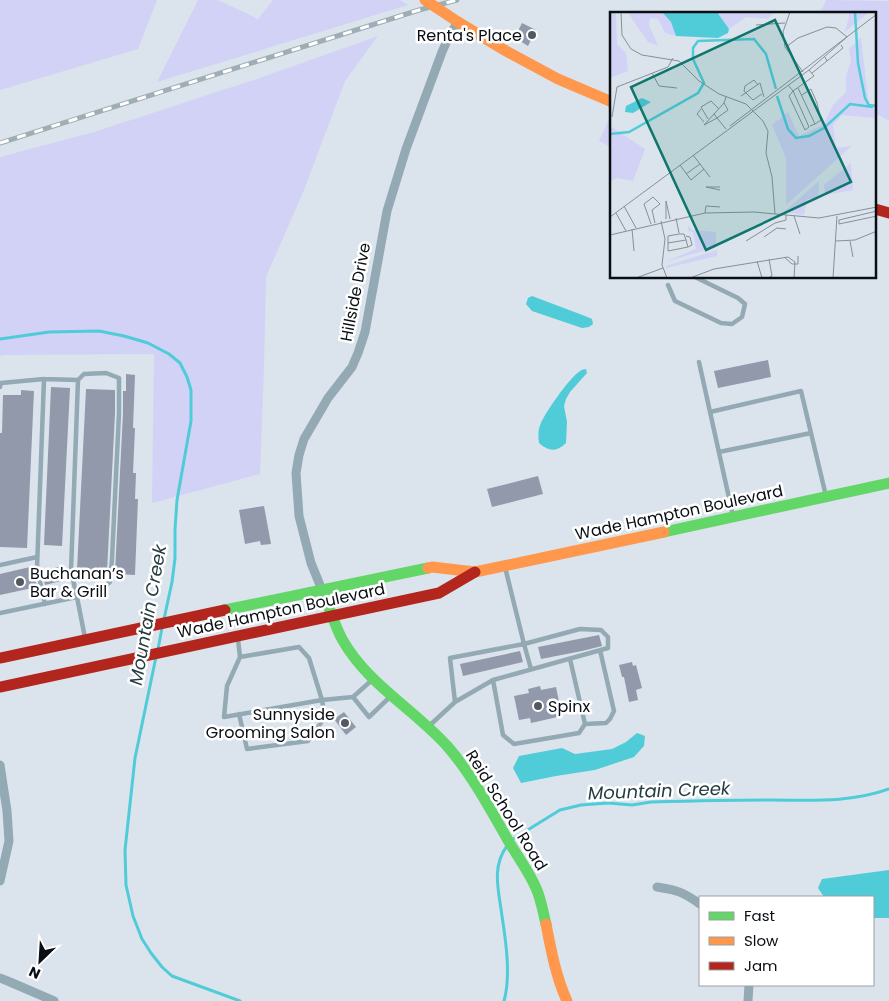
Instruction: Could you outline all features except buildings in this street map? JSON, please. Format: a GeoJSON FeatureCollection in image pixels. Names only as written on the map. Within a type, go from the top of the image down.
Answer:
{"type":"FeatureCollection","features":[{"type":"Feature","properties":{"kind":"main road"},"geometry":{"type":"LineString","coordinates":[[425,0],[506,51],[558,79],[610,101]]}},
{"type":"Feature","properties":{"kind":"main road"},"geometry":{"type":"LineString","coordinates":[[876,209],[889,214]]}},
{"type":"Feature","properties":{"kind":"main road","name":"Wade Hampton Boulevard"},"geometry":{"type":"LineString","coordinates":[[0,658],[432,567],[475,572],[889,483]]}},
{"type":"Feature","properties":{"kind":"main road","name":"Wade Hampton Boulevard"},"geometry":{"type":"LineString","coordinates":[[0,687],[439,593],[475,572]]}},
{"type":"Feature","properties":{"kind":"main road","name":"Reid School Road"},"geometry":{"type":"LineString","coordinates":[[322,590],[346,645],[358,662],[373,679],[448,747],[459,760],[494,815],[536,888],[555,966],[567,1001]]}},
{"type":"Feature","properties":{"kind":"street","name":"Hillside Drive"},"geometry":{"type":"LineString","coordinates":[[322,590],[311,563],[299,516],[296,473],[299,455],[304,439],[316,418],[328,398],[352,367],[358,353],[365,332],[386,211],[442,52],[458,22]]}},
{"type":"Feature","properties":{"kind":"street"},"geometry":{"type":"LineString","coordinates":[[0,765],[7,811],[4,838],[9,841],[0,881]]}},
{"type":"Feature","properties":{"kind":"street"},"geometry":{"type":"LineString","coordinates":[[657,887],[676,890],[699,903]]}},
{"type":"Feature","properties":{"kind":"street"},"geometry":{"type":"LineString","coordinates":[[0,978],[54,1001]]}},
{"type":"Feature","properties":{"kind":"street"},"geometry":{"type":"LineString","coordinates":[[748,1001],[749,986]]}},
{"type":"Feature","properties":{"kind":"lane"},"geometry":{"type":"LineString","coordinates":[[668,285],[675,300],[721,323],[732,324],[742,317],[745,304],[738,298],[699,279]]}},
{"type":"Feature","properties":{"kind":"lane"},"geometry":{"type":"LineString","coordinates":[[699,362],[733,518]]}},
{"type":"Feature","properties":{"kind":"lane"},"geometry":{"type":"LineString","coordinates":[[0,613],[77,597],[95,594],[110,582],[119,378],[106,373],[84,374],[78,380],[71,571],[77,597],[86,639]]}},
{"type":"Feature","properties":{"kind":"lane"},"geometry":{"type":"LineString","coordinates":[[44,379],[37,568],[45,604]]}},
{"type":"Feature","properties":{"kind":"lane"},"geometry":{"type":"LineString","coordinates":[[0,387],[1,383],[44,379],[78,380]]}},
{"type":"Feature","properties":{"kind":"lane"},"geometry":{"type":"LineString","coordinates":[[710,412],[801,391],[826,497]]}},
{"type":"Feature","properties":{"kind":"lane"},"geometry":{"type":"LineString","coordinates":[[718,452],[811,433]]}},
{"type":"Feature","properties":{"kind":"lane"},"geometry":{"type":"LineString","coordinates":[[0,565],[37,557]]}},
{"type":"Feature","properties":{"kind":"lane"},"geometry":{"type":"LineString","coordinates":[[505,566],[531,669]]}},
{"type":"Feature","properties":{"kind":"lane"},"geometry":{"type":"LineString","coordinates":[[428,727],[455,702],[493,680],[608,648],[608,638],[601,630],[580,629],[524,644],[450,658],[455,702]]}},
{"type":"Feature","properties":{"kind":"lane"},"geometry":{"type":"LineString","coordinates":[[238,636],[240,657],[227,686],[224,717],[322,700],[352,697],[373,679]]}},
{"type":"Feature","properties":{"kind":"lane"},"geometry":{"type":"LineString","coordinates":[[239,714],[247,748],[308,741],[325,717],[322,700],[309,658],[299,647],[240,657]]}},
{"type":"Feature","properties":{"kind":"lane"},"geometry":{"type":"LineString","coordinates":[[585,724],[606,723],[614,711],[600,650]]}},
{"type":"Feature","properties":{"kind":"lane"},"geometry":{"type":"LineString","coordinates":[[493,680],[503,735],[514,744],[579,733],[585,724],[570,658]]}},
{"type":"Feature","properties":{"kind":"lane"},"geometry":{"type":"LineString","coordinates":[[352,697],[369,718],[391,696]]}},
{"type":"Feature","properties":{"kind":"shaded area"},"geometry":{"type":"Polygon","coordinates":[[[0,0],[157,0],[138,49],[0,90],[0,0]]]}},
{"type":"Feature","properties":{"kind":"shaded area"},"geometry":{"type":"Polygon","coordinates":[[[198,0],[218,0],[258,19],[273,0],[400,0],[408,5],[157,82],[198,0]]]}},
{"type":"Feature","properties":{"kind":"shaded area"},"geometry":{"type":"Polygon","coordinates":[[[826,0],[889,1],[889,121],[876,114],[876,12],[821,12],[826,0]]]}},
{"type":"Feature","properties":{"kind":"shaded area"},"geometry":{"type":"Polygon","coordinates":[[[378,36],[345,81],[304,190],[266,277],[260,474],[152,503],[154,354],[0,356],[0,157],[94,132],[257,79],[378,36]]]}},
{"type":"Feature","properties":{"kind":"shaded area"},"geometry":{"type":"Polygon","coordinates":[[[610,117],[610,146],[599,141],[610,117]]]}},
{"type":"Feature","properties":{"kind":"water"},"geometry":{"type":"Polygon","coordinates":[[[532,296],[592,319],[593,324],[582,328],[532,311],[526,304],[528,298],[532,296]]]}},
{"type":"Feature","properties":{"kind":"water"},"geometry":{"type":"Polygon","coordinates":[[[586,369],[587,373],[570,392],[564,406],[567,422],[566,443],[553,450],[546,448],[539,443],[538,433],[543,418],[575,375],[586,369]]]}},
{"type":"Feature","properties":{"kind":"water"},"geometry":{"type":"Polygon","coordinates":[[[637,733],[645,736],[644,746],[634,757],[595,770],[521,783],[513,768],[519,756],[562,748],[575,754],[612,749],[626,742],[637,733]]]}},
{"type":"Feature","properties":{"kind":"water"},"geometry":{"type":"Polygon","coordinates":[[[889,870],[889,918],[874,918],[874,896],[823,896],[818,888],[822,879],[889,870]]]}},
{"type":"Feature","properties":{"kind":"waterway","name":"Mountain Creek"},"geometry":{"type":"LineString","coordinates":[[0,339],[49,332],[99,331],[148,343],[169,354],[180,363],[191,390],[191,421],[177,500],[175,558],[164,619]]}},
{"type":"Feature","properties":{"kind":"waterway","name":"Mountain Creek"},"geometry":{"type":"LineString","coordinates":[[158,649],[162,628]]}},
{"type":"Feature","properties":{"kind":"waterway","name":"Mountain Creek"},"geometry":{"type":"LineString","coordinates":[[156,657],[135,758],[125,850],[126,885],[133,916],[142,939],[151,953],[172,976],[240,1001]]}},
{"type":"Feature","properties":{"kind":"waterway","name":"Mountain Creek"},"geometry":{"type":"LineString","coordinates":[[513,839],[560,810],[581,805],[608,803],[632,805],[651,802],[696,801],[830,800],[860,797],[889,789]]}},
{"type":"Feature","properties":{"kind":"waterway","name":"Mountain Creek"},"geometry":{"type":"LineString","coordinates":[[504,1001],[507,981],[507,959],[497,880],[499,862],[507,846]]}},
{"type":"Feature","properties":{"kind":"railway"},"geometry":{"type":"LineString","coordinates":[[0,143],[419,10],[457,0]]}},
{"type":"Feature","properties":{"kind":"traffic: fast"},"geometry":{"type":"LineString","coordinates":[[664,532],[889,483]]}},
{"type":"Feature","properties":{"kind":"traffic: fast"},"geometry":{"type":"LineString","coordinates":[[225,610],[428,568]]}},
{"type":"Feature","properties":{"kind":"traffic: fast"},"geometry":{"type":"LineString","coordinates":[[322,590],[339,633],[352,655],[364,670],[435,733],[457,758],[473,781],[527,870],[539,897],[546,924]]}},
{"type":"Feature","properties":{"kind":"traffic: slow"},"geometry":{"type":"LineString","coordinates":[[425,0],[458,22]]}},
{"type":"Feature","properties":{"kind":"traffic: slow"},"geometry":{"type":"LineString","coordinates":[[458,22],[558,79],[610,101]]}},
{"type":"Feature","properties":{"kind":"traffic: slow"},"geometry":{"type":"LineString","coordinates":[[428,568],[475,572],[664,532]]}},
{"type":"Feature","properties":{"kind":"traffic: slow"},"geometry":{"type":"LineString","coordinates":[[546,924],[557,973],[567,1001]]}},
{"type":"Feature","properties":{"kind":"traffic: jam"},"geometry":{"type":"LineString","coordinates":[[876,209],[889,213]]}},
{"type":"Feature","properties":{"kind":"traffic: jam"},"geometry":{"type":"LineString","coordinates":[[0,687],[439,593],[475,572]]}},
{"type":"Feature","properties":{"kind":"traffic: jam"},"geometry":{"type":"LineString","coordinates":[[0,658],[225,610]]}},
{"type":"Feature","properties":{"kind":"place","name":"Renta's Place"},"geometry":{"type":"Point","coordinates":[532,35]}},
{"type":"Feature","properties":{"kind":"place","name":"Buchanan’s Bar & Grill"},"geometry":{"type":"Point","coordinates":[20,582]}},
{"type":"Feature","properties":{"kind":"place","name":"Spinx"},"geometry":{"type":"Point","coordinates":[538,706]}},
{"type":"Feature","properties":{"kind":"place","name":"Sunnyside Grooming Salon"},"geometry":{"type":"Point","coordinates":[345,723]}}]}
